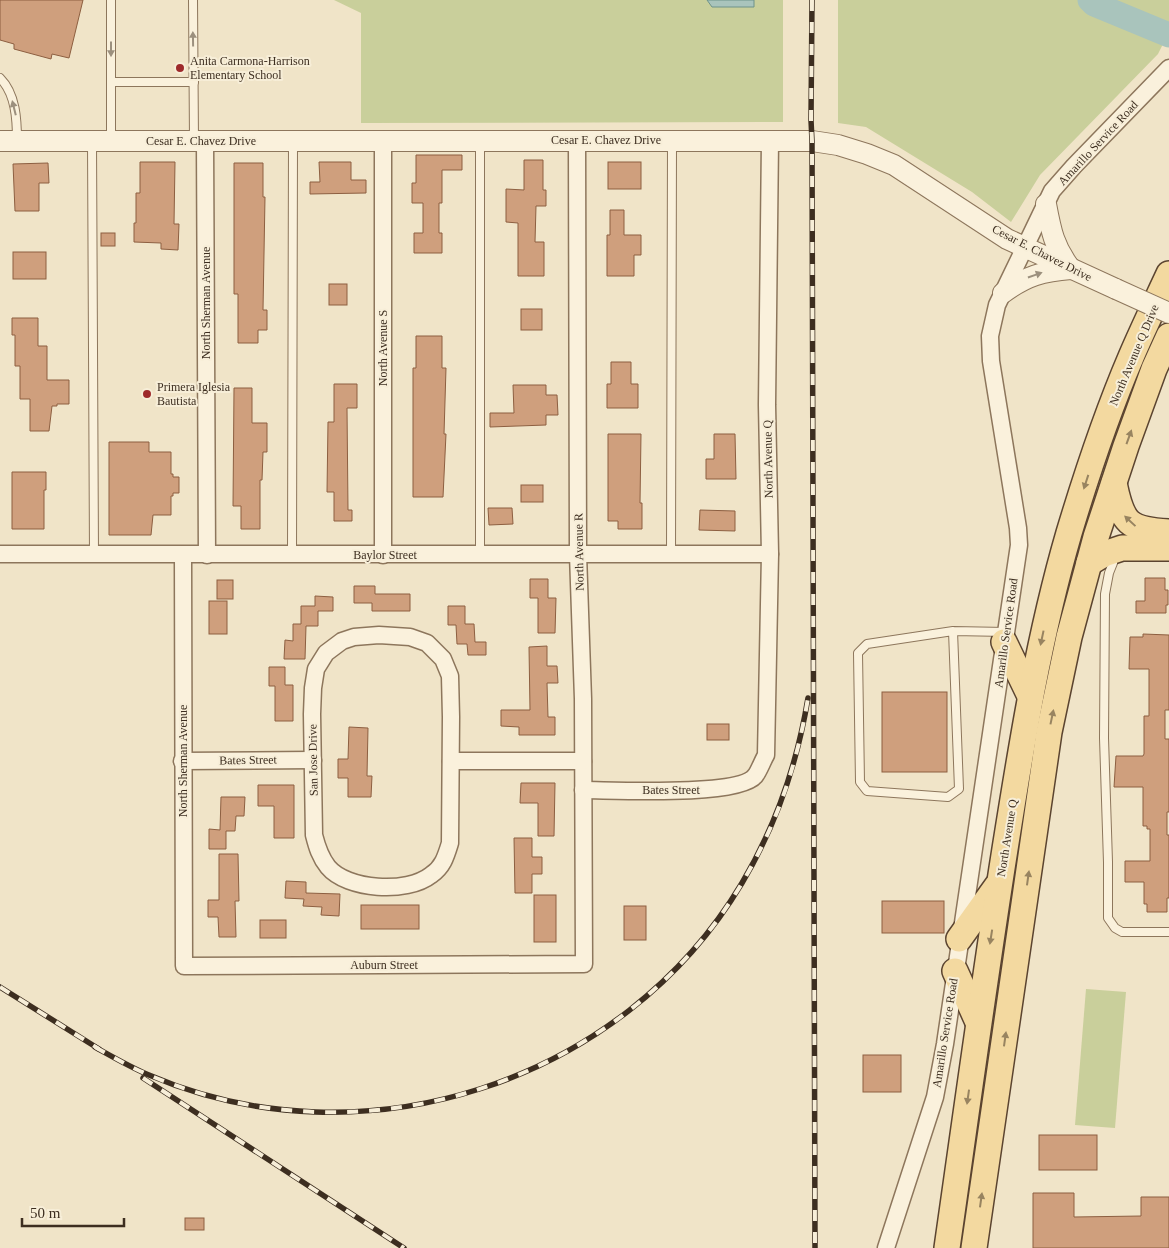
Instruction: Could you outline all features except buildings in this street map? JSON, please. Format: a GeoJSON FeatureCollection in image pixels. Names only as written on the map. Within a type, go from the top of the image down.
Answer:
{"type":"FeatureCollection","features":[{"type":"Feature","properties":{"kind":"main road","name":"North Avenue Q Drive"},"geometry":{"type":"LineString","coordinates":[[1101,436],[1131,358],[1169,274]]}},
{"type":"Feature","properties":{"kind":"main road","name":"North Avenue Q Drive"},"geometry":{"type":"LineString","coordinates":[[1114,483],[1154,369],[1169,336]]}},
{"type":"Feature","properties":{"kind":"main road","name":"North Avenue Q"},"geometry":{"type":"LineString","coordinates":[[947,1248],[978,1022],[1030,696],[1044,630],[1067,541],[1101,436]]}},
{"type":"Feature","properties":{"kind":"main road"},"geometry":{"type":"LineString","coordinates":[[1114,483],[1120,506],[1127,521],[1143,530],[1169,532]]}},
{"type":"Feature","properties":{"kind":"main road"},"geometry":{"type":"LineString","coordinates":[[1101,563],[1114,483]]}},
{"type":"Feature","properties":{"kind":"main road"},"geometry":{"type":"LineString","coordinates":[[974,1248],[1049,732],[1069,637],[1104,554],[1122,548],[1169,548]]}},
{"type":"Feature","properties":{"kind":"main road"},"geometry":{"type":"LineString","coordinates":[[1005,637],[1030,696]]}},
{"type":"Feature","properties":{"kind":"main road"},"geometry":{"type":"LineString","coordinates":[[959,940],[1000,882]]}},
{"type":"Feature","properties":{"kind":"main road"},"geometry":{"type":"LineString","coordinates":[[955,971],[978,1022]]}},
{"type":"Feature","properties":{"kind":"street","name":"Amarillo Service Road"},"geometry":{"type":"LineString","coordinates":[[886,1248],[935,1097],[945,1044],[1019,545],[1018,528],[991,361],[990,336],[997,306],[1052,191],[1169,68]]}},
{"type":"Feature","properties":{"kind":"street","name":"North Avenue S"},"geometry":{"type":"LineString","coordinates":[[383,140],[383,555]]}},
{"type":"Feature","properties":{"kind":"street","name":"North Avenue R"},"geometry":{"type":"LineString","coordinates":[[577,140],[578,554],[583,699],[584,964]]}},
{"type":"Feature","properties":{"kind":"street","name":"North Avenue Q"},"geometry":{"type":"LineString","coordinates":[[756,776],[766,755],[770,554],[767,405],[770,140]]}},
{"type":"Feature","properties":{"kind":"street","name":"Cesar E. Chavez Drive"},"geometry":{"type":"LineString","coordinates":[[8,141],[812,141],[838,145],[894,165],[1008,239],[1169,313]]}},
{"type":"Feature","properties":{"kind":"street","name":"North Sherman Avenue"},"geometry":{"type":"LineString","coordinates":[[200,141],[207,555]]}},
{"type":"Feature","properties":{"kind":"street"},"geometry":{"type":"LineString","coordinates":[[1003,293],[1035,274],[1071,269],[1061,256],[1054,242],[1046,204]]}},
{"type":"Feature","properties":{"kind":"street","name":"Baylor Street"},"geometry":{"type":"LineString","coordinates":[[0,554],[770,554]]}},
{"type":"Feature","properties":{"kind":"street","name":"North Sherman Avenue"},"geometry":{"type":"LineString","coordinates":[[183,555],[182,761],[184,966]]}},
{"type":"Feature","properties":{"kind":"street","name":"San Jose Drive"},"geometry":{"type":"LineString","coordinates":[[379,635],[410,637],[427,643],[443,658],[450,676],[452,717],[451,761],[450,843],[445,860],[433,874],[422,882],[409,886],[364,886],[346,881],[328,868],[319,854],[314,835],[313,760],[313,688],[316,668],[326,653],[342,641],[354,637],[379,635]]}},
{"type":"Feature","properties":{"kind":"street","name":"Bates Street"},"geometry":{"type":"LineString","coordinates":[[182,761],[313,760]]}},
{"type":"Feature","properties":{"kind":"street"},"geometry":{"type":"LineString","coordinates":[[451,761],[583,761]]}},
{"type":"Feature","properties":{"kind":"street","name":"Bates Street"},"geometry":{"type":"LineString","coordinates":[[583,790],[706,790],[733,786],[746,782],[756,776]]}},
{"type":"Feature","properties":{"kind":"street","name":"Auburn Street"},"geometry":{"type":"LineString","coordinates":[[184,966],[584,964]]}},
{"type":"Feature","properties":{"kind":"lane"},"geometry":{"type":"LineString","coordinates":[[94,555],[102,141],[111,82],[111,0]]}},
{"type":"Feature","properties":{"kind":"lane"},"geometry":{"type":"LineString","coordinates":[[193,0],[194,82],[200,141]]}},
{"type":"Feature","properties":{"kind":"lane"},"geometry":{"type":"LineString","coordinates":[[0,78],[10,91],[17,121],[8,141]]}},
{"type":"Feature","properties":{"kind":"lane"},"geometry":{"type":"LineString","coordinates":[[111,82],[194,82]]}},
{"type":"Feature","properties":{"kind":"lane"},"geometry":{"type":"LineString","coordinates":[[480,140],[480,554]]}},
{"type":"Feature","properties":{"kind":"lane"},"geometry":{"type":"LineString","coordinates":[[671,554],[672,140]]}},
{"type":"Feature","properties":{"kind":"lane"},"geometry":{"type":"LineString","coordinates":[[292,555],[293,141]]}},
{"type":"Feature","properties":{"kind":"lane"},"geometry":{"type":"LineString","coordinates":[[1101,563],[1108,579],[1105,594],[1104,738],[1108,918],[1115,928],[1122,932],[1169,932]]}},
{"type":"Feature","properties":{"kind":"lane"},"geometry":{"type":"LineString","coordinates":[[952,631],[959,790],[948,797],[867,792],[860,782],[858,653],[867,644],[952,631],[1005,637]]}},
{"type":"Feature","properties":{"kind":"green space"},"geometry":{"type":"Polygon","coordinates":[[[334,0],[783,0],[783,122],[361,123],[361,13],[334,0]]]}},
{"type":"Feature","properties":{"kind":"green space"},"geometry":{"type":"Polygon","coordinates":[[[838,0],[1169,0],[1169,32],[1158,54],[1040,175],[1011,222],[972,192],[866,127],[838,123],[838,0]]]}},
{"type":"Feature","properties":{"kind":"green space"},"geometry":{"type":"Polygon","coordinates":[[[1086,989],[1126,992],[1115,1128],[1075,1125],[1086,989]]]}},
{"type":"Feature","properties":{"kind":"water"},"geometry":{"type":"Polygon","coordinates":[[[707,0],[754,0],[754,7],[712,7],[707,0]]]}},
{"type":"Feature","properties":{"kind":"waterway"},"geometry":{"type":"LineString","coordinates":[[1090,0],[1094,4],[1169,35]]}},
{"type":"Feature","properties":{"kind":"railway"},"geometry":{"type":"LineString","coordinates":[[812,0],[815,1248]]}},
{"type":"Feature","properties":{"kind":"railway"},"geometry":{"type":"LineString","coordinates":[[95,1047],[149,1075],[231,1101],[315,1112],[399,1107],[481,1088],[559,1056],[629,1010],[691,952],[742,883],[766,839],[784,794],[798,747],[808,698]]}},
{"type":"Feature","properties":{"kind":"railway"},"geometry":{"type":"LineString","coordinates":[[0,987],[99,1049]]}},
{"type":"Feature","properties":{"kind":"railway"},"geometry":{"type":"LineString","coordinates":[[143,1078],[404,1248]]}},
{"type":"Feature","properties":{"kind":"place","name":"Anita Carmona-Harrison Elementary School"},"geometry":{"type":"Point","coordinates":[180,68]}},
{"type":"Feature","properties":{"kind":"place","name":"Primera Iglesia Bautista"},"geometry":{"type":"Point","coordinates":[147,394]}}]}
